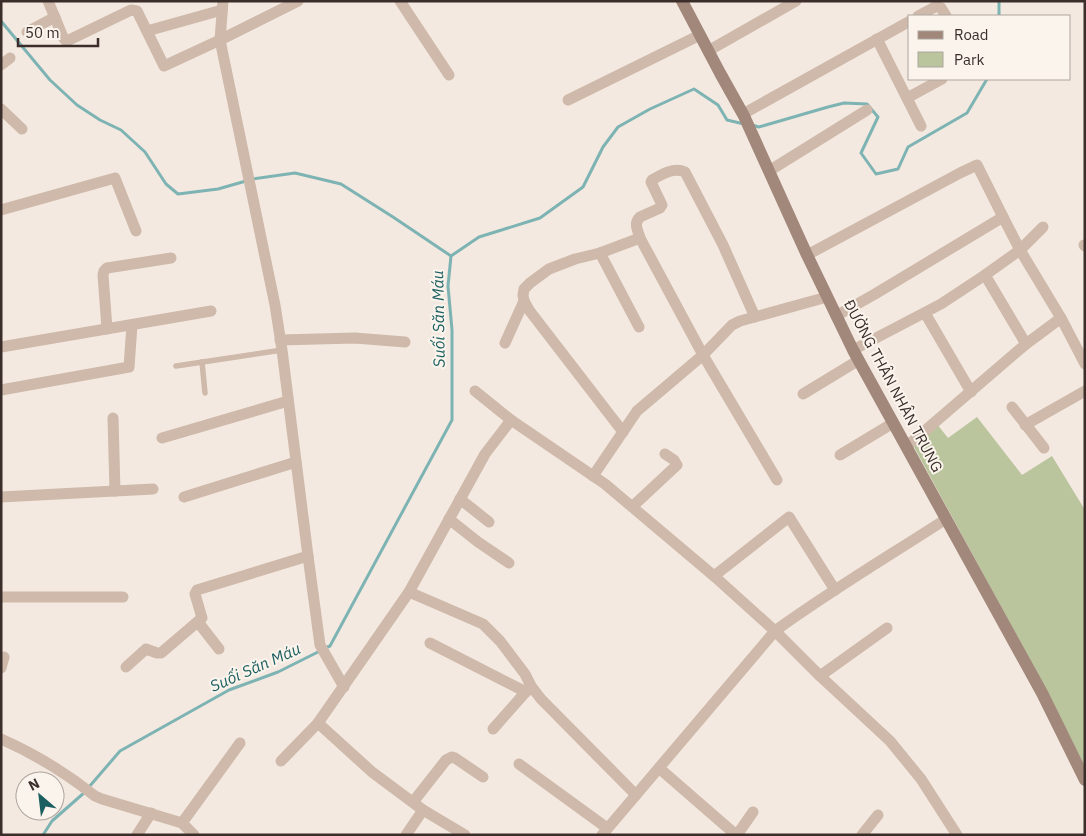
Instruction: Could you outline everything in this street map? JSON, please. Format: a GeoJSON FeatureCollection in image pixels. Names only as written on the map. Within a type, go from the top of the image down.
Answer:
{"type":"FeatureCollection","features":[{"type":"Feature","properties":{"kind":"street"},"geometry":{"type":"LineString","coordinates":[[48,1],[65,40],[69,40],[131,10],[137,11],[164,66],[298,1]]}},
{"type":"Feature","properties":{"kind":"street"},"geometry":{"type":"LineString","coordinates":[[400,1],[448,75]]}},
{"type":"Feature","properties":{"kind":"street","name":"ĐƯỜNG THÂN NHÂN TRUNG"},"geometry":{"type":"LineString","coordinates":[[682,1],[744,115],[826,297],[856,355],[1042,694],[1085,780]]}},
{"type":"Feature","properties":{"kind":"street"},"geometry":{"type":"LineString","coordinates":[[708,51],[796,1]]}},
{"type":"Feature","properties":{"kind":"street"},"geometry":{"type":"LineString","coordinates":[[919,15],[931,4],[941,8],[945,15]]}},
{"type":"Feature","properties":{"kind":"street"},"geometry":{"type":"LineString","coordinates":[[147,31],[222,6],[220,40],[275,305],[308,556],[323,650],[344,687]]}},
{"type":"Feature","properties":{"kind":"street"},"geometry":{"type":"LineString","coordinates":[[27,32],[54,17]]}},
{"type":"Feature","properties":{"kind":"street"},"geometry":{"type":"LineString","coordinates":[[744,115],[908,22]]}},
{"type":"Feature","properties":{"kind":"street"},"geometry":{"type":"LineString","coordinates":[[568,100],[700,35]]}},
{"type":"Feature","properties":{"kind":"street"},"geometry":{"type":"LineString","coordinates":[[877,39],[921,126]]}},
{"type":"Feature","properties":{"kind":"street"},"geometry":{"type":"LineString","coordinates":[[907,98],[940,80]]}},
{"type":"Feature","properties":{"kind":"street"},"geometry":{"type":"LineString","coordinates":[[1,109],[22,129]]}},
{"type":"Feature","properties":{"kind":"street"},"geometry":{"type":"LineString","coordinates":[[769,171],[866,110]]}},
{"type":"Feature","properties":{"kind":"street"},"geometry":{"type":"LineString","coordinates":[[807,255],[977,165],[1020,250],[1061,318],[1085,364]]}},
{"type":"Feature","properties":{"kind":"street"},"geometry":{"type":"LineString","coordinates":[[755,317],[723,245],[685,172],[675,169],[652,180],[651,182],[662,205],[660,208],[637,220],[640,238],[703,355],[777,480]]}},
{"type":"Feature","properties":{"kind":"street"},"geometry":{"type":"LineString","coordinates":[[1,210],[115,178],[136,231]]}},
{"type":"Feature","properties":{"kind":"street"},"geometry":{"type":"LineString","coordinates":[[836,316],[1004,217]]}},
{"type":"Feature","properties":{"kind":"street"},"geometry":{"type":"LineString","coordinates":[[803,394],[856,355],[985,275],[1020,250],[1042,227]]}},
{"type":"Feature","properties":{"kind":"street"},"geometry":{"type":"LineString","coordinates":[[623,432],[529,310],[523,295],[524,289],[530,283],[549,269],[640,238]]}},
{"type":"Feature","properties":{"kind":"street"},"geometry":{"type":"LineString","coordinates":[[600,253],[639,327]]}},
{"type":"Feature","properties":{"kind":"street"},"geometry":{"type":"LineString","coordinates":[[107,329],[102,275],[104,271],[107,268],[171,258]]}},
{"type":"Feature","properties":{"kind":"street"},"geometry":{"type":"LineString","coordinates":[[985,275],[1026,344]]}},
{"type":"Feature","properties":{"kind":"street"},"geometry":{"type":"LineString","coordinates":[[594,476],[637,412],[703,355],[732,325],[826,297]]}},
{"type":"Feature","properties":{"kind":"street"},"geometry":{"type":"LineString","coordinates":[[505,343],[524,301]]}},
{"type":"Feature","properties":{"kind":"street"},"geometry":{"type":"LineString","coordinates":[[1,347],[211,311]]}},
{"type":"Feature","properties":{"kind":"street"},"geometry":{"type":"LineString","coordinates":[[925,312],[971,392]]}},
{"type":"Feature","properties":{"kind":"street"},"geometry":{"type":"LineString","coordinates":[[906,447],[1026,344],[1061,318]]}},
{"type":"Feature","properties":{"kind":"street"},"geometry":{"type":"LineString","coordinates":[[1,390],[129,367],[132,325]]}},
{"type":"Feature","properties":{"kind":"street"},"geometry":{"type":"LineString","coordinates":[[281,345],[355,338],[405,342]]}},
{"type":"Feature","properties":{"kind":"street"},"geometry":{"type":"LineString","coordinates":[[475,391],[511,420],[594,476],[633,506],[776,632],[890,741],[921,779],[957,835]]}},
{"type":"Feature","properties":{"kind":"street"},"geometry":{"type":"LineString","coordinates":[[1025,425],[1085,391]]}},
{"type":"Feature","properties":{"kind":"street"},"geometry":{"type":"LineString","coordinates":[[162,438],[288,401]]}},
{"type":"Feature","properties":{"kind":"street"},"geometry":{"type":"LineString","coordinates":[[1012,407],[1044,448]]}},
{"type":"Feature","properties":{"kind":"street"},"geometry":{"type":"LineString","coordinates":[[113,418],[115,491]]}},
{"type":"Feature","properties":{"kind":"street"},"geometry":{"type":"LineString","coordinates":[[280,761],[318,723],[409,592],[485,454],[511,420]]}},
{"type":"Feature","properties":{"kind":"street"},"geometry":{"type":"LineString","coordinates":[[840,455],[893,423]]}},
{"type":"Feature","properties":{"kind":"street"},"geometry":{"type":"LineString","coordinates":[[633,506],[677,465],[674,460],[665,454]]}},
{"type":"Feature","properties":{"kind":"street"},"geometry":{"type":"LineString","coordinates":[[184,497],[296,462]]}},
{"type":"Feature","properties":{"kind":"street"},"geometry":{"type":"LineString","coordinates":[[1,497],[152,489]]}},
{"type":"Feature","properties":{"kind":"street"},"geometry":{"type":"LineString","coordinates":[[460,499],[489,522]]}},
{"type":"Feature","properties":{"kind":"street"},"geometry":{"type":"LineString","coordinates":[[714,576],[789,517],[835,590]]}},
{"type":"Feature","properties":{"kind":"street"},"geometry":{"type":"LineString","coordinates":[[449,519],[509,563]]}},
{"type":"Feature","properties":{"kind":"street"},"geometry":{"type":"LineString","coordinates":[[519,764],[605,831],[776,632],[835,590],[946,519]]}},
{"type":"Feature","properties":{"kind":"street"},"geometry":{"type":"LineString","coordinates":[[126,667],[146,649],[161,653],[202,618],[195,594],[197,590],[308,556]]}},
{"type":"Feature","properties":{"kind":"street"},"geometry":{"type":"LineString","coordinates":[[409,592],[483,624],[488,628],[525,674],[528,689]]}},
{"type":"Feature","properties":{"kind":"street"},"geometry":{"type":"LineString","coordinates":[[1,597],[123,597]]}},
{"type":"Feature","properties":{"kind":"street"},"geometry":{"type":"LineString","coordinates":[[198,622],[219,649]]}},
{"type":"Feature","properties":{"kind":"street"},"geometry":{"type":"LineString","coordinates":[[820,676],[887,628]]}},
{"type":"Feature","properties":{"kind":"street"},"geometry":{"type":"LineString","coordinates":[[430,644],[528,689],[541,699],[636,795]]}},
{"type":"Feature","properties":{"kind":"street"},"geometry":{"type":"LineString","coordinates":[[493,729],[528,689]]}},
{"type":"Feature","properties":{"kind":"street"},"geometry":{"type":"LineString","coordinates":[[318,723],[372,772],[423,810],[465,835]]}},
{"type":"Feature","properties":{"kind":"street"},"geometry":{"type":"LineString","coordinates":[[1,739],[18,746],[51,765],[81,784],[95,796],[182,823],[194,835]]}},
{"type":"Feature","properties":{"kind":"street"},"geometry":{"type":"LineString","coordinates":[[182,823],[240,743]]}},
{"type":"Feature","properties":{"kind":"street"},"geometry":{"type":"LineString","coordinates":[[413,802],[449,758],[455,758],[483,777]]}},
{"type":"Feature","properties":{"kind":"street"},"geometry":{"type":"LineString","coordinates":[[659,768],[737,835],[753,812]]}},
{"type":"Feature","properties":{"kind":"street"},"geometry":{"type":"LineString","coordinates":[[406,835],[423,810]]}},
{"type":"Feature","properties":{"kind":"street"},"geometry":{"type":"LineString","coordinates":[[137,835],[150,813]]}},
{"type":"Feature","properties":{"kind":"street"},"geometry":{"type":"LineString","coordinates":[[862,835],[878,814]]}},
{"type":"Feature","properties":{"kind":"lane"},"geometry":{"type":"LineString","coordinates":[[176,366],[281,345]]}},
{"type":"Feature","properties":{"kind":"lane"},"geometry":{"type":"LineString","coordinates":[[202,362],[205,393]]}},
{"type":"Feature","properties":{"kind":"green space"},"geometry":{"type":"Polygon","coordinates":[[[977,417],[1022,475],[1052,456],[1085,510],[1085,767],[1047,691],[914,447],[937,424],[948,438],[977,417]]]}},
{"type":"Feature","properties":{"kind":"waterway","name":"Suối Săn Máu"},"geometry":{"type":"LineString","coordinates":[[999,1],[999,15]]}},
{"type":"Feature","properties":{"kind":"waterway"},"geometry":{"type":"LineString","coordinates":[[1,21],[50,80],[77,105],[100,120],[121,130],[145,152],[166,184],[178,194],[218,189],[246,181]]}},
{"type":"Feature","properties":{"kind":"waterway","name":"Suối Săn Máu"},"geometry":{"type":"LineString","coordinates":[[752,125],[759,127],[844,103],[867,104],[878,117],[861,153],[876,174],[898,169],[908,147],[967,113],[986,80]]}},
{"type":"Feature","properties":{"kind":"waterway","name":"Suối Săn Máu"},"geometry":{"type":"LineString","coordinates":[[325,648],[330,646],[452,420],[452,330],[448,286],[451,256],[479,237],[540,218],[583,187],[603,147],[618,127],[650,109],[694,89],[718,105],[727,120],[744,124]]}},
{"type":"Feature","properties":{"kind":"waterway"},"geometry":{"type":"LineString","coordinates":[[252,179],[295,173],[341,184],[451,256]]}},
{"type":"Feature","properties":{"kind":"waterway","name":"Suối Săn Máu"},"geometry":{"type":"LineString","coordinates":[[89,787],[120,751],[229,690],[278,672],[320,651]]}},
{"type":"Feature","properties":{"kind":"waterway","name":"Suối Săn Máu"},"geometry":{"type":"LineString","coordinates":[[43,835],[52,821],[85,792]]}}]}
